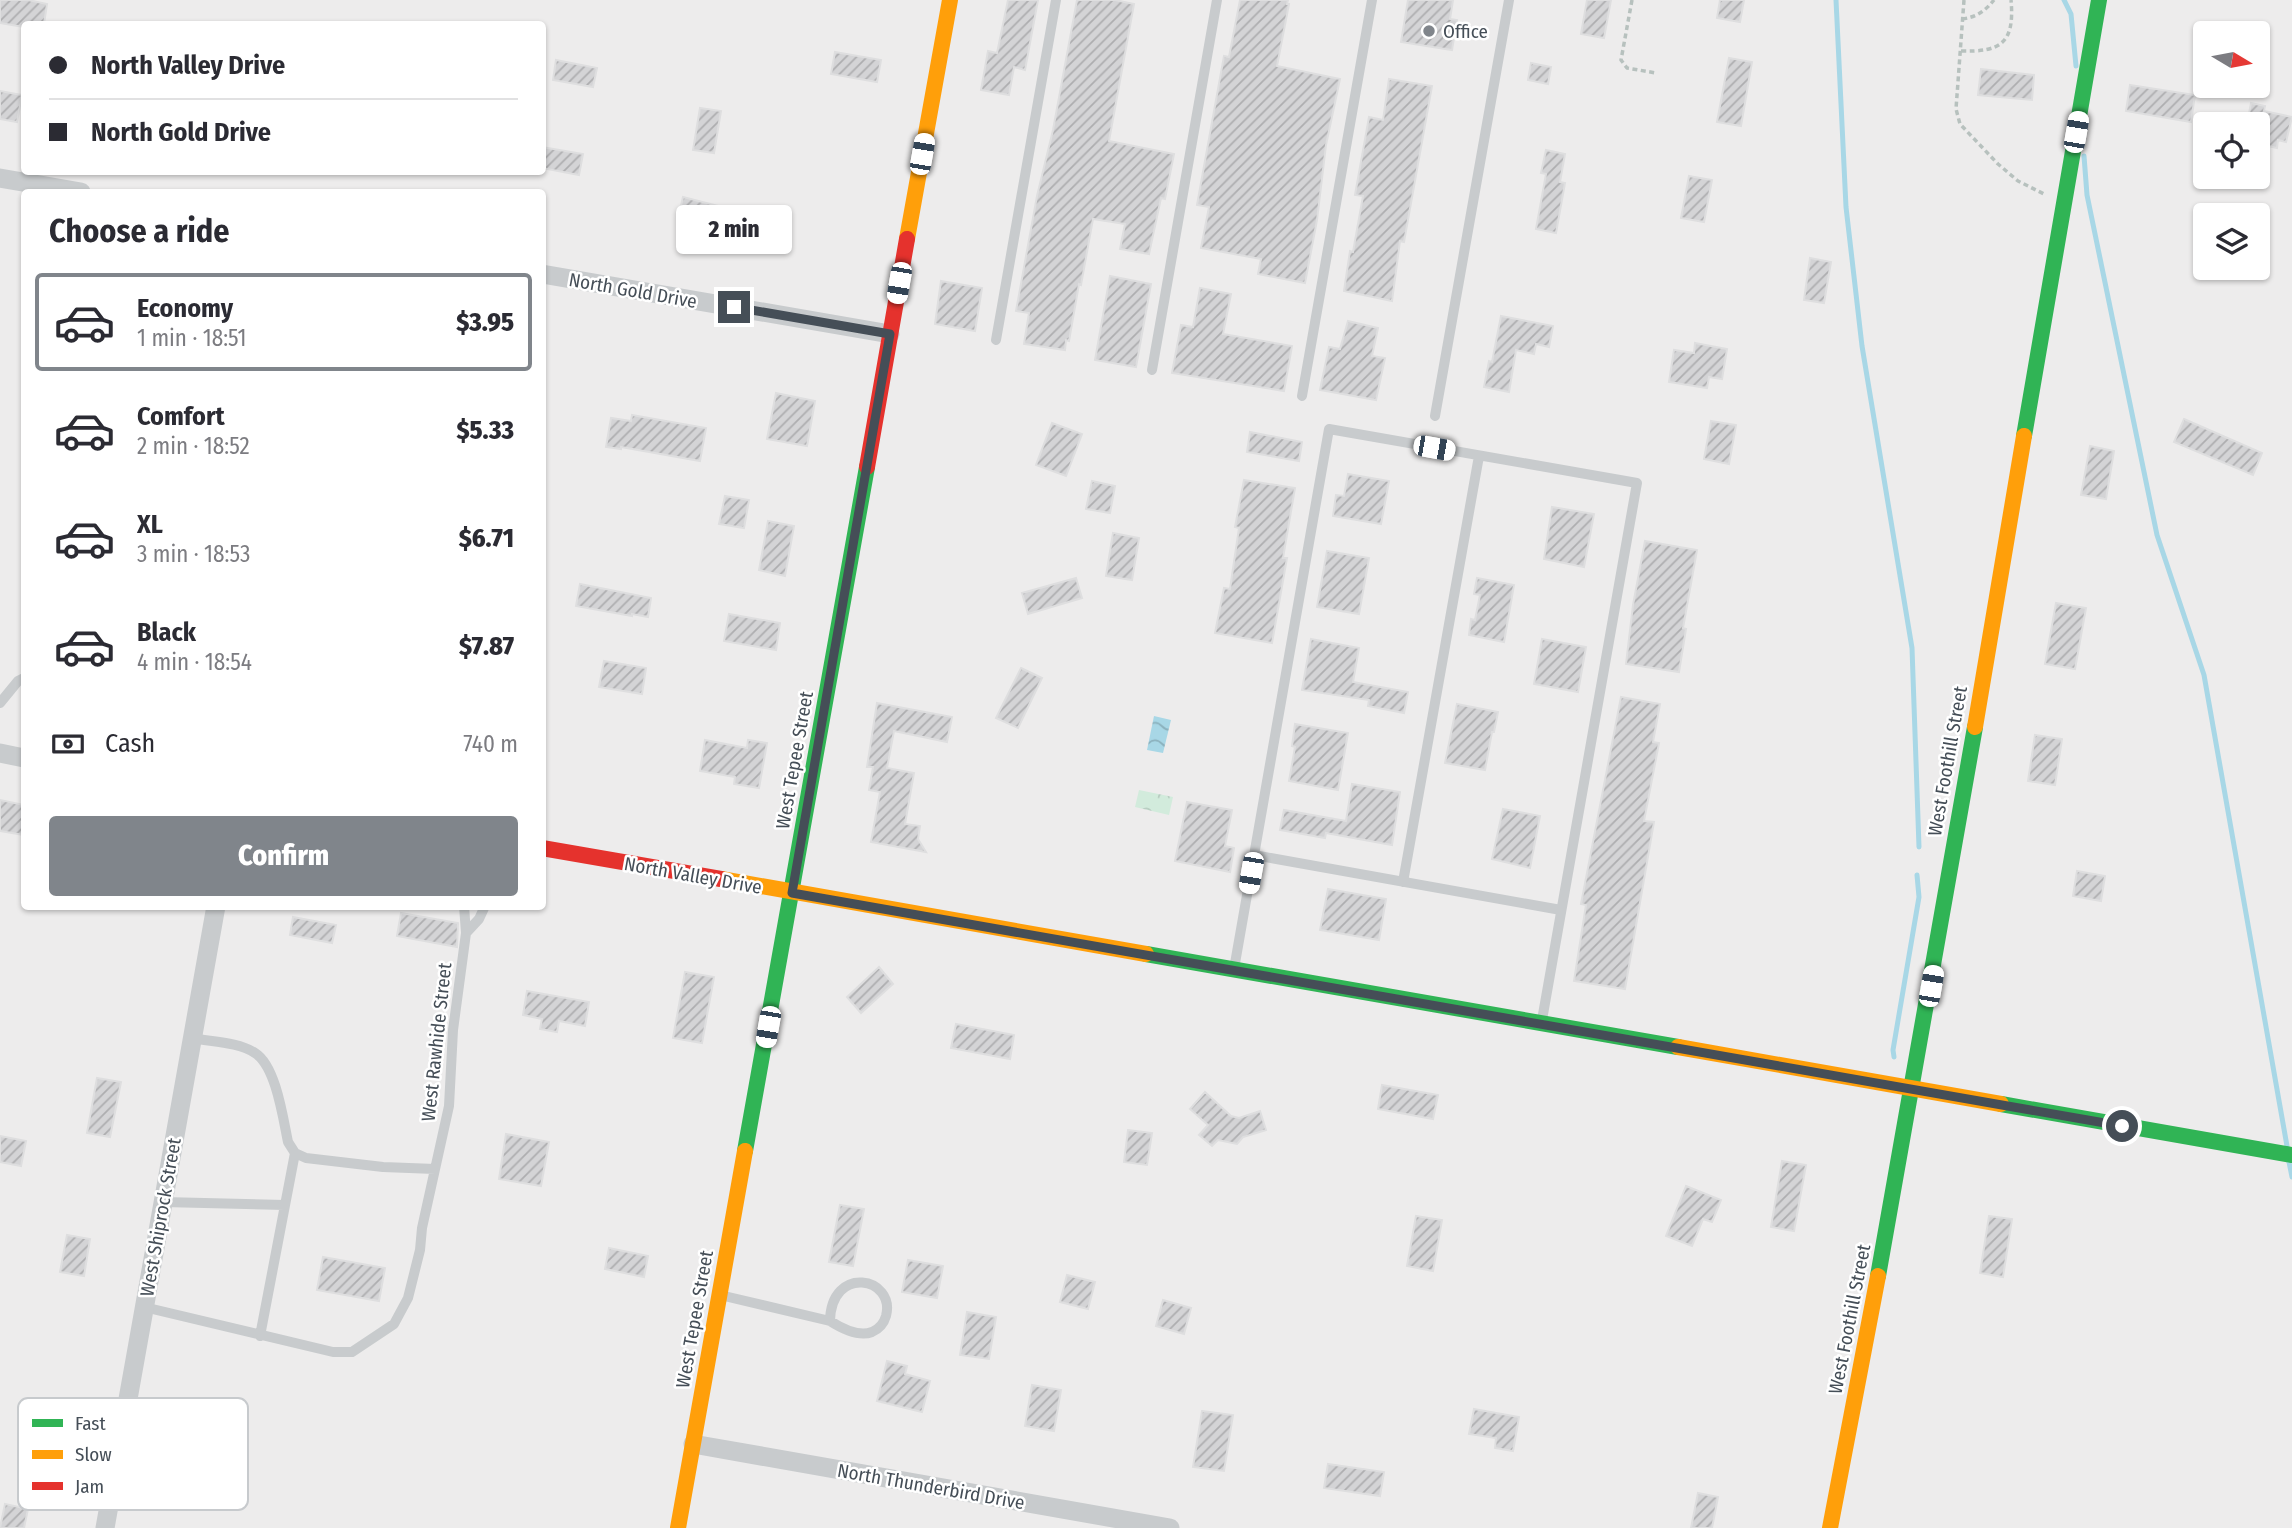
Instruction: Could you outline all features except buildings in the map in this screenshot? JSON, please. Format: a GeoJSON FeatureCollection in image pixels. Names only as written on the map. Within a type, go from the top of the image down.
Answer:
{"type":"FeatureCollection","features":[{"type":"Feature","properties":{"kind":"street","name":"West Tepee Street"},"geometry":{"type":"LineString","coordinates":[[678,1528],[950,0]]}},
{"type":"Feature","properties":{"kind":"street","name":"West Foothill Street"},"geometry":{"type":"LineString","coordinates":[[1830,1528],[1913,1090],[2099,0]]}},
{"type":"Feature","properties":{"kind":"street"},"geometry":{"type":"LineString","coordinates":[[0,178],[64,189]]}},
{"type":"Feature","properties":{"kind":"street","name":"North Gold Drive"},"geometry":{"type":"LineString","coordinates":[[546,275],[890,334]]}},
{"type":"Feature","properties":{"kind":"street"},"geometry":{"type":"LineString","coordinates":[[0,753],[21,757]]}},
{"type":"Feature","properties":{"kind":"street","name":"North Valley Drive"},"geometry":{"type":"LineString","coordinates":[[546,849],[2292,1156]]}},
{"type":"Feature","properties":{"kind":"street","name":"West Shiprock Street"},"geometry":{"type":"LineString","coordinates":[[128,1398],[215,910]]}},
{"type":"Feature","properties":{"kind":"street","name":"North Thunderbird Drive"},"geometry":{"type":"LineString","coordinates":[[693,1444],[1170,1528]]}},
{"type":"Feature","properties":{"kind":"street","name":"West Shiprock Street"},"geometry":{"type":"LineString","coordinates":[[104,1528],[107,1510]]}},
{"type":"Feature","properties":{"kind":"lane"},"geometry":{"type":"LineString","coordinates":[[996,340],[1056,0]]}},
{"type":"Feature","properties":{"kind":"lane"},"geometry":{"type":"LineString","coordinates":[[1152,370],[1217,0]]}},
{"type":"Feature","properties":{"kind":"lane"},"geometry":{"type":"LineString","coordinates":[[1302,396],[1372,0]]}},
{"type":"Feature","properties":{"kind":"lane"},"geometry":{"type":"LineString","coordinates":[[1434,416],[1509,0]]}},
{"type":"Feature","properties":{"kind":"lane"},"geometry":{"type":"LineString","coordinates":[[1234,970],[1329,429],[1637,483],[1542,1023]]}},
{"type":"Feature","properties":{"kind":"lane"},"geometry":{"type":"LineString","coordinates":[[1403,882],[1479,456]]}},
{"type":"Feature","properties":{"kind":"lane"},"geometry":{"type":"LineString","coordinates":[[0,703],[21,680]]}},
{"type":"Feature","properties":{"kind":"lane"},"geometry":{"type":"LineString","coordinates":[[1254,855],[1561,911]]}},
{"type":"Feature","properties":{"kind":"lane"},"geometry":{"type":"LineString","coordinates":[[464,910],[466,933]]}},
{"type":"Feature","properties":{"kind":"lane","name":"West Rawhide Street"},"geometry":{"type":"LineString","coordinates":[[144,1307],[333,1352],[352,1352],[394,1324],[408,1298],[449,1106],[453,1030],[466,933],[483,910]]}},
{"type":"Feature","properties":{"kind":"lane"},"geometry":{"type":"LineString","coordinates":[[192,1038],[241,1047],[256,1053],[268,1065],[288,1142],[295,1153],[306,1158],[435,1169]]}},
{"type":"Feature","properties":{"kind":"lane"},"geometry":{"type":"LineString","coordinates":[[260,1336],[295,1153]]}},
{"type":"Feature","properties":{"kind":"lane"},"geometry":{"type":"LineString","coordinates":[[163,1202],[285,1205]]}},
{"type":"Feature","properties":{"kind":"lane"},"geometry":{"type":"LineString","coordinates":[[720,1295],[830,1321],[851,1331],[865,1333],[875,1331],[885,1321],[888,1310],[886,1297],[875,1286],[864,1282],[852,1283],[838,1291],[830,1310],[830,1321]]}},
{"type":"Feature","properties":{"kind":"path"},"geometry":{"type":"LineString","coordinates":[[1632,0],[1621,60],[1627,68],[1656,73]]}},
{"type":"Feature","properties":{"kind":"path"},"geometry":{"type":"LineString","coordinates":[[1964,0],[1956,109],[1960,124],[2018,181],[2044,194],[2064,199]]}},
{"type":"Feature","properties":{"kind":"path"},"geometry":{"type":"LineString","coordinates":[[1962,19],[1974,18],[1994,0]]}},
{"type":"Feature","properties":{"kind":"path"},"geometry":{"type":"LineString","coordinates":[[1961,51],[1995,49],[2004,42],[2010,26],[2011,0]]}},
{"type":"Feature","properties":{"kind":"green space"},"geometry":{"type":"Polygon","coordinates":[[[1139,790],[1173,797],[1169,815],[1135,807],[1139,790]]]}},
{"type":"Feature","properties":{"kind":"water"},"geometry":{"type":"Polygon","coordinates":[[[1154,716],[1171,720],[1163,753],[1147,750],[1154,716]]]}},
{"type":"Feature","properties":{"kind":"waterway"},"geometry":{"type":"LineString","coordinates":[[1836,0],[1846,207],[1862,346],[1912,648],[1919,847]]}},
{"type":"Feature","properties":{"kind":"waterway"},"geometry":{"type":"LineString","coordinates":[[2064,0],[2071,14],[2076,66]]}},
{"type":"Feature","properties":{"kind":"waterway"},"geometry":{"type":"LineString","coordinates":[[2084,156],[2087,195],[2157,535],[2204,675],[2287,1146]]}},
{"type":"Feature","properties":{"kind":"waterway"},"geometry":{"type":"LineString","coordinates":[[1894,1057],[1919,897],[1917,875]]}},
{"type":"Feature","properties":{"kind":"waterway"},"geometry":{"type":"LineString","coordinates":[[2289,1162],[2292,1177]]}},
{"type":"Feature","properties":{"kind":"traffic: fast"},"geometry":{"type":"LineString","coordinates":[[2024,436],[2099,0]]}},
{"type":"Feature","properties":{"kind":"traffic: fast"},"geometry":{"type":"LineString","coordinates":[[745,1151],[867,467]]}},
{"type":"Feature","properties":{"kind":"traffic: fast"},"geometry":{"type":"LineString","coordinates":[[1878,1276],[1975,727]]}},
{"type":"Feature","properties":{"kind":"traffic: fast"},"geometry":{"type":"LineString","coordinates":[[1146,954],[1678,1047]]}},
{"type":"Feature","properties":{"kind":"traffic: fast"},"geometry":{"type":"LineString","coordinates":[[2001,1104],[2292,1155]]}},
{"type":"Feature","properties":{"kind":"traffic: slow"},"geometry":{"type":"LineString","coordinates":[[907,239],[950,0]]}},
{"type":"Feature","properties":{"kind":"traffic: slow"},"geometry":{"type":"LineString","coordinates":[[1975,727],[2024,436]]}},
{"type":"Feature","properties":{"kind":"traffic: slow"},"geometry":{"type":"LineString","coordinates":[[721,879],[1146,954]]}},
{"type":"Feature","properties":{"kind":"traffic: slow"},"geometry":{"type":"LineString","coordinates":[[1678,1047],[2001,1104]]}},
{"type":"Feature","properties":{"kind":"traffic: slow"},"geometry":{"type":"LineString","coordinates":[[678,1528],[745,1151]]}},
{"type":"Feature","properties":{"kind":"traffic: slow"},"geometry":{"type":"LineString","coordinates":[[1830,1528],[1878,1276]]}},
{"type":"Feature","properties":{"kind":"traffic: jam"},"geometry":{"type":"LineString","coordinates":[[867,467],[907,239]]}},
{"type":"Feature","properties":{"kind":"traffic: jam"},"geometry":{"type":"LineString","coordinates":[[546,849],[721,879]]}},
{"type":"Feature","properties":{"kind":"place","name":"Office"},"geometry":{"type":"Point","coordinates":[1429,31]}},
{"type":"Feature","properties":{"kind":"route"},"geometry":{"type":"LineString","coordinates":[[734,307],[890,334],[792,893],[2122,1126]]}}]}
